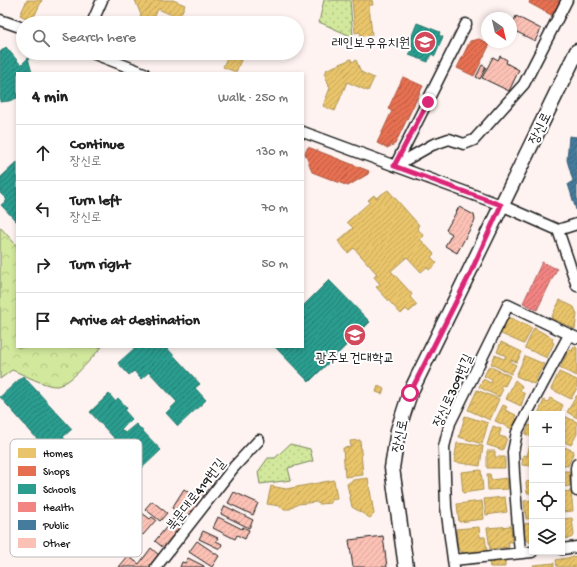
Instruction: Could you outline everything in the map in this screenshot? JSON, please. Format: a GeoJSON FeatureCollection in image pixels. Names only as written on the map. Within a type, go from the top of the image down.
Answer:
{"type":"FeatureCollection","features":[{"type":"Feature","properties":{"kind":"main road","name":"장신로"},"geometry":{"type":"LineString","coordinates":[[406,567],[392,468],[398,430],[410,393],[470,274],[501,205],[577,51]]}},
{"type":"Feature","properties":{"kind":"street"},"geometry":{"type":"LineString","coordinates":[[95,16],[102,0]]}},
{"type":"Feature","properties":{"kind":"street"},"geometry":{"type":"LineString","coordinates":[[394,166],[408,160],[432,145],[449,139],[464,144],[474,140],[524,84],[567,0]]}},
{"type":"Feature","properties":{"kind":"street"},"geometry":{"type":"LineString","coordinates":[[0,20],[16,26]]}},
{"type":"Feature","properties":{"kind":"street"},"geometry":{"type":"LineString","coordinates":[[394,166],[466,24]]}},
{"type":"Feature","properties":{"kind":"street"},"geometry":{"type":"LineString","coordinates":[[110,60],[141,72]]}},
{"type":"Feature","properties":{"kind":"street"},"geometry":{"type":"LineString","coordinates":[[304,132],[501,205],[558,230],[577,224]]}},
{"type":"Feature","properties":{"kind":"street"},"geometry":{"type":"LineString","coordinates":[[558,230],[577,286]]}},
{"type":"Feature","properties":{"kind":"street","name":"장신로309번길"},"geometry":{"type":"LineString","coordinates":[[454,564],[446,506],[444,447],[450,423],[508,305],[573,336],[517,432],[513,452],[520,553]]}},
{"type":"Feature","properties":{"kind":"street","name":"북문대로419번길"},"geometry":{"type":"LineString","coordinates":[[156,567],[234,466],[259,440]]}},
{"type":"Feature","properties":{"kind":"street"},"geometry":{"type":"LineString","coordinates":[[577,464],[577,491]]}},
{"type":"Feature","properties":{"kind":"street"},"geometry":{"type":"LineString","coordinates":[[565,549],[577,547]]}},
{"type":"Feature","properties":{"kind":"street"},"geometry":{"type":"LineString","coordinates":[[454,564],[529,552]]}},
{"type":"Feature","properties":{"kind":"green space"},"geometry":{"type":"Polygon","coordinates":[[[324,0],[350,0],[353,37],[319,22],[324,0]]]}},
{"type":"Feature","properties":{"kind":"green space"},"geometry":{"type":"Polygon","coordinates":[[[0,227],[16,245],[16,348],[101,348],[75,375],[63,384],[57,386],[52,386],[34,380],[12,370],[0,379],[0,227]]]}},
{"type":"Feature","properties":{"kind":"green space"},"geometry":{"type":"Polygon","coordinates":[[[290,444],[310,449],[313,461],[288,468],[291,480],[260,484],[258,472],[268,458],[275,458],[290,444]]]}},
{"type":"Feature","properties":{"kind":"building: Homes"},"geometry":{"type":"Polygon","coordinates":[[[27,0],[42,0],[34,16],[20,15],[27,0]]]}},
{"type":"Feature","properties":{"kind":"building: Homes"},"geometry":{"type":"Polygon","coordinates":[[[135,0],[173,0],[185,5],[180,16],[174,16],[158,9],[155,16],[141,15],[135,0]]]}},
{"type":"Feature","properties":{"kind":"building: Homes"},"geometry":{"type":"Polygon","coordinates":[[[352,0],[372,0],[373,5],[369,5],[372,35],[361,36],[360,32],[355,33],[352,0]]]}},
{"type":"Feature","properties":{"kind":"building: Homes"},"geometry":{"type":"Polygon","coordinates":[[[351,59],[352,62],[356,60],[361,72],[374,78],[368,91],[347,82],[335,111],[323,106],[330,88],[324,73],[327,72],[326,70],[351,59]]]}},
{"type":"Feature","properties":{"kind":"building: Homes"},"geometry":{"type":"Polygon","coordinates":[[[226,60],[241,60],[236,72],[223,67],[226,60]]]}},
{"type":"Feature","properties":{"kind":"building: Homes"},"geometry":{"type":"Polygon","coordinates":[[[388,190],[419,225],[417,228],[424,236],[420,239],[434,254],[431,257],[437,263],[429,270],[427,267],[421,272],[407,257],[391,271],[412,294],[410,297],[417,305],[409,312],[406,309],[401,314],[376,287],[380,284],[374,277],[377,274],[354,248],[348,253],[338,241],[353,228],[347,222],[370,202],[368,200],[374,195],[376,198],[388,190]]]}},
{"type":"Feature","properties":{"kind":"building: Homes"},"geometry":{"type":"Polygon","coordinates":[[[560,300],[574,307],[577,314],[575,329],[551,318],[560,300]]]}},
{"type":"Feature","properties":{"kind":"building: Homes"},"geometry":{"type":"Polygon","coordinates":[[[511,318],[532,328],[524,344],[499,333],[506,319],[511,318]]]}},
{"type":"Feature","properties":{"kind":"building: Homes"},"geometry":{"type":"Polygon","coordinates":[[[534,328],[553,338],[552,341],[554,343],[547,358],[525,348],[534,328]]]}},
{"type":"Feature","properties":{"kind":"building: Homes"},"geometry":{"type":"Polygon","coordinates":[[[501,342],[522,352],[517,362],[511,360],[510,362],[516,365],[511,374],[491,364],[495,355],[504,359],[506,356],[497,352],[501,342]]]}},
{"type":"Feature","properties":{"kind":"building: Homes"},"geometry":{"type":"Polygon","coordinates":[[[574,346],[577,348],[577,376],[560,368],[569,349],[572,351],[574,346]]]}},
{"type":"Feature","properties":{"kind":"building: Homes"},"geometry":{"type":"Polygon","coordinates":[[[525,356],[544,364],[534,384],[516,376],[525,356]]]}},
{"type":"Feature","properties":{"kind":"building: Homes"},"geometry":{"type":"Polygon","coordinates":[[[489,366],[510,376],[505,386],[502,385],[500,388],[503,389],[499,397],[479,387],[483,379],[491,383],[492,380],[484,376],[489,366]]]}},
{"type":"Feature","properties":{"kind":"building: Homes"},"geometry":{"type":"Polygon","coordinates":[[[559,372],[577,380],[577,388],[571,399],[551,389],[559,372]]]}},
{"type":"Feature","properties":{"kind":"building: Homes"},"geometry":{"type":"Polygon","coordinates":[[[515,380],[522,386],[520,391],[525,394],[521,406],[506,399],[515,380]]]}},
{"type":"Feature","properties":{"kind":"building: Homes"},"geometry":{"type":"Polygon","coordinates":[[[378,386],[384,389],[382,394],[376,392],[378,386]]]}},
{"type":"Feature","properties":{"kind":"building: Homes"},"geometry":{"type":"Polygon","coordinates":[[[477,390],[499,399],[490,420],[468,410],[477,390]]]}},
{"type":"Feature","properties":{"kind":"building: Homes"},"geometry":{"type":"Polygon","coordinates":[[[577,395],[577,418],[567,412],[577,395]]]}},
{"type":"Feature","properties":{"kind":"building: Homes"},"geometry":{"type":"Polygon","coordinates":[[[550,398],[563,405],[560,411],[539,411],[544,400],[548,402],[550,398]]]}},
{"type":"Feature","properties":{"kind":"building: Homes"},"geometry":{"type":"Polygon","coordinates":[[[503,405],[507,407],[505,410],[516,415],[515,418],[517,419],[512,429],[495,421],[503,405]]]}},
{"type":"Feature","properties":{"kind":"building: Homes"},"geometry":{"type":"Polygon","coordinates":[[[465,416],[488,423],[482,444],[459,437],[465,416]]]}},
{"type":"Feature","properties":{"kind":"building: Homes"},"geometry":{"type":"Polygon","coordinates":[[[565,416],[577,422],[577,434],[571,445],[565,442],[565,416]]]}},
{"type":"Feature","properties":{"kind":"building: Homes"},"geometry":{"type":"Polygon","coordinates":[[[529,425],[529,436],[525,434],[529,425]]]}},
{"type":"Feature","properties":{"kind":"building: Homes"},"geometry":{"type":"Polygon","coordinates":[[[493,426],[501,429],[499,436],[507,438],[503,450],[487,445],[493,426]]]}},
{"type":"Feature","properties":{"kind":"building: Homes"},"geometry":{"type":"Polygon","coordinates":[[[360,440],[363,475],[345,477],[343,448],[351,447],[350,441],[360,440]]]}},
{"type":"Feature","properties":{"kind":"building: Homes"},"geometry":{"type":"Polygon","coordinates":[[[457,443],[483,446],[480,466],[454,462],[457,443]]]}},
{"type":"Feature","properties":{"kind":"building: Homes"},"geometry":{"type":"Polygon","coordinates":[[[565,447],[574,451],[568,466],[565,466],[565,447]]]}},
{"type":"Feature","properties":{"kind":"building: Homes"},"geometry":{"type":"Polygon","coordinates":[[[529,449],[529,466],[522,465],[523,455],[527,456],[529,449]]]}},
{"type":"Feature","properties":{"kind":"building: Homes"},"geometry":{"type":"Polygon","coordinates":[[[487,451],[495,451],[495,457],[505,457],[505,468],[487,468],[487,451]]]}},
{"type":"Feature","properties":{"kind":"building: Homes"},"geometry":{"type":"Polygon","coordinates":[[[481,470],[483,490],[463,493],[461,472],[481,470]]]}},
{"type":"Feature","properties":{"kind":"building: Homes"},"geometry":{"type":"Polygon","coordinates":[[[565,471],[569,471],[570,486],[565,487],[565,471]]]}},
{"type":"Feature","properties":{"kind":"building: Homes"},"geometry":{"type":"Polygon","coordinates":[[[487,474],[490,474],[491,480],[507,478],[508,489],[488,490],[487,474]]]}},
{"type":"Feature","properties":{"kind":"building: Homes"},"geometry":{"type":"Polygon","coordinates":[[[368,478],[374,514],[370,518],[352,507],[347,484],[353,480],[368,478]]]}},
{"type":"Feature","properties":{"kind":"building: Homes"},"geometry":{"type":"Polygon","coordinates":[[[334,480],[337,499],[331,500],[331,503],[319,504],[316,502],[298,504],[290,509],[283,509],[280,506],[267,504],[271,486],[286,489],[334,480]]]}},
{"type":"Feature","properties":{"kind":"building: Homes"},"geometry":{"type":"Polygon","coordinates":[[[526,482],[529,482],[529,493],[527,493],[526,482]]]}},
{"type":"Feature","properties":{"kind":"building: Homes"},"geometry":{"type":"Polygon","coordinates":[[[571,491],[573,511],[565,512],[565,492],[571,491]]]}},
{"type":"Feature","properties":{"kind":"building: Homes"},"geometry":{"type":"Polygon","coordinates":[[[505,497],[507,512],[486,515],[484,499],[505,497]]]}},
{"type":"Feature","properties":{"kind":"building: Homes"},"geometry":{"type":"Polygon","coordinates":[[[529,500],[529,518],[526,519],[524,501],[529,500]]]}},
{"type":"Feature","properties":{"kind":"building: Homes"},"geometry":{"type":"Polygon","coordinates":[[[482,501],[484,519],[459,522],[457,504],[482,501]]]}},
{"type":"Feature","properties":{"kind":"building: Homes"},"geometry":{"type":"Polygon","coordinates":[[[572,518],[574,535],[571,538],[565,539],[565,519],[572,518]]]}},
{"type":"Feature","properties":{"kind":"building: Homes"},"geometry":{"type":"Polygon","coordinates":[[[529,523],[529,542],[525,539],[524,524],[529,523]]]}},
{"type":"Feature","properties":{"kind":"building: Homes"},"geometry":{"type":"Polygon","coordinates":[[[511,526],[512,542],[508,542],[509,547],[490,549],[487,528],[511,526]]]}},
{"type":"Feature","properties":{"kind":"building: Homes"},"geometry":{"type":"Polygon","coordinates":[[[479,527],[480,537],[485,537],[487,551],[464,554],[458,549],[456,529],[479,527]]]}},
{"type":"Feature","properties":{"kind":"building: Homes"},"geometry":{"type":"Polygon","coordinates":[[[577,556],[577,567],[557,567],[556,560],[577,556]]]}},
{"type":"Feature","properties":{"kind":"building: Homes"},"geometry":{"type":"Polygon","coordinates":[[[505,560],[505,567],[490,567],[489,562],[505,560]]]}},
{"type":"Feature","properties":{"kind":"building: Homes"},"geometry":{"type":"Polygon","coordinates":[[[554,563],[554,567],[534,567],[533,565],[554,563]]]}},
{"type":"Feature","properties":{"kind":"building: Shops"},"geometry":{"type":"Polygon","coordinates":[[[530,0],[562,0],[553,16],[529,3],[530,0]]]}},
{"type":"Feature","properties":{"kind":"building: Shops"},"geometry":{"type":"Polygon","coordinates":[[[479,39],[481,40],[481,48],[488,48],[474,76],[457,68],[470,41],[479,39]]]}},
{"type":"Feature","properties":{"kind":"building: Shops"},"geometry":{"type":"Polygon","coordinates":[[[403,77],[423,86],[395,144],[387,148],[377,143],[392,111],[388,109],[403,77]]]}},
{"type":"Feature","properties":{"kind":"building: Shops"},"geometry":{"type":"Polygon","coordinates":[[[308,147],[369,171],[368,174],[348,186],[312,172],[305,153],[308,147]]]}},
{"type":"Feature","properties":{"kind":"building: Schools","name":"레인보우유치원"},"geometry":{"type":"Polygon","coordinates":[[[417,23],[440,32],[439,35],[443,37],[435,56],[431,54],[428,62],[409,55],[411,49],[407,48],[417,23]]]}},
{"type":"Feature","properties":{"kind":"building: Schools"},"geometry":{"type":"Polygon","coordinates":[[[6,47],[21,65],[26,60],[29,60],[32,72],[16,72],[16,98],[0,102],[0,52],[6,47]]]}},
{"type":"Feature","properties":{"kind":"building: Schools"},"geometry":{"type":"Polygon","coordinates":[[[16,163],[16,221],[1,205],[7,200],[0,193],[0,178],[16,163]]]}},
{"type":"Feature","properties":{"kind":"building: Schools"},"geometry":{"type":"Polygon","coordinates":[[[329,280],[370,322],[309,382],[276,348],[304,348],[304,305],[329,280]]]}},
{"type":"Feature","properties":{"kind":"building: Schools"},"geometry":{"type":"Polygon","coordinates":[[[135,348],[156,348],[158,350],[161,348],[167,348],[200,384],[195,388],[206,400],[178,426],[166,413],[177,402],[149,372],[141,379],[134,371],[129,375],[118,363],[135,348]]]}},
{"type":"Feature","properties":{"kind":"building: Schools"},"geometry":{"type":"Polygon","coordinates":[[[23,376],[72,429],[63,437],[65,439],[37,439],[0,397],[23,376]]]}},
{"type":"Feature","properties":{"kind":"building: Schools"},"geometry":{"type":"Polygon","coordinates":[[[109,394],[115,401],[118,398],[127,408],[125,411],[132,419],[121,429],[125,433],[136,424],[161,450],[142,468],[142,439],[115,439],[90,412],[109,394]]]}},
{"type":"Feature","properties":{"kind":"building: Health"},"geometry":{"type":"Polygon","coordinates":[[[542,262],[557,269],[537,310],[523,303],[542,262]]]}},
{"type":"Feature","properties":{"kind":"building: Public"},"geometry":{"type":"Polygon","coordinates":[[[569,136],[577,137],[577,213],[568,184],[573,181],[567,160],[569,136]]]}},
{"type":"Feature","properties":{"kind":"building: Other"},"geometry":{"type":"Polygon","coordinates":[[[517,17],[541,29],[535,41],[517,32],[517,17]]]}},
{"type":"Feature","properties":{"kind":"building: Other"},"geometry":{"type":"Polygon","coordinates":[[[500,56],[507,60],[506,63],[519,70],[509,91],[482,78],[493,57],[498,60],[500,56]]]}},
{"type":"Feature","properties":{"kind":"building: Other"},"geometry":{"type":"Polygon","coordinates":[[[482,65],[486,67],[480,79],[476,77],[482,65]]]}},
{"type":"Feature","properties":{"kind":"building: Other"},"geometry":{"type":"Polygon","coordinates":[[[459,207],[474,215],[475,220],[457,253],[445,246],[452,234],[446,230],[459,207]]]}},
{"type":"Feature","properties":{"kind":"building: Other"},"geometry":{"type":"Polygon","coordinates":[[[184,489],[194,496],[198,490],[207,496],[190,520],[172,508],[184,489]]]}},
{"type":"Feature","properties":{"kind":"building: Other"},"geometry":{"type":"Polygon","coordinates":[[[234,492],[258,503],[253,515],[228,503],[234,492]]]}},
{"type":"Feature","properties":{"kind":"building: Other"},"geometry":{"type":"Polygon","coordinates":[[[152,501],[167,513],[160,521],[145,509],[152,501]]]}},
{"type":"Feature","properties":{"kind":"building: Other"},"geometry":{"type":"Polygon","coordinates":[[[225,506],[253,520],[249,528],[221,514],[225,506]]]}},
{"type":"Feature","properties":{"kind":"building: Other"},"geometry":{"type":"Polygon","coordinates":[[[142,513],[150,519],[152,517],[156,520],[143,535],[142,513]]]}},
{"type":"Feature","properties":{"kind":"building: Other"},"geometry":{"type":"Polygon","coordinates":[[[218,517],[242,529],[243,527],[249,530],[245,539],[237,535],[235,539],[213,528],[218,517]]]}},
{"type":"Feature","properties":{"kind":"building: Other"},"geometry":{"type":"Polygon","coordinates":[[[173,519],[183,527],[165,549],[155,541],[173,519]]]}},
{"type":"Feature","properties":{"kind":"building: Other"},"geometry":{"type":"Polygon","coordinates":[[[203,531],[218,538],[216,541],[222,544],[220,549],[199,539],[203,531]]]}},
{"type":"Feature","properties":{"kind":"building: Other"},"geometry":{"type":"Polygon","coordinates":[[[383,536],[387,567],[353,567],[349,540],[383,536]]]}},
{"type":"Feature","properties":{"kind":"building: Other"},"geometry":{"type":"Polygon","coordinates":[[[197,541],[219,556],[212,567],[189,552],[197,541]]]}},
{"type":"Feature","properties":{"kind":"building: Other"},"geometry":{"type":"Polygon","coordinates":[[[151,548],[160,556],[151,567],[119,567],[127,557],[139,564],[151,548]]]}},
{"type":"Feature","properties":{"kind":"building: Other"},"geometry":{"type":"Polygon","coordinates":[[[188,558],[204,567],[180,567],[182,562],[185,563],[188,558]]]}},
{"type":"Feature","properties":{"kind":"place","name":"레인보우유치원"},"geometry":{"type":"Point","coordinates":[425,42]}},
{"type":"Feature","properties":{"kind":"place","name":"광주보건대학교"},"geometry":{"type":"Point","coordinates":[355,335]}},
{"type":"Feature","properties":{"kind":"route"},"geometry":{"type":"LineString","coordinates":[[410,393],[470,274],[501,205],[394,166],[428,102]]}}]}
